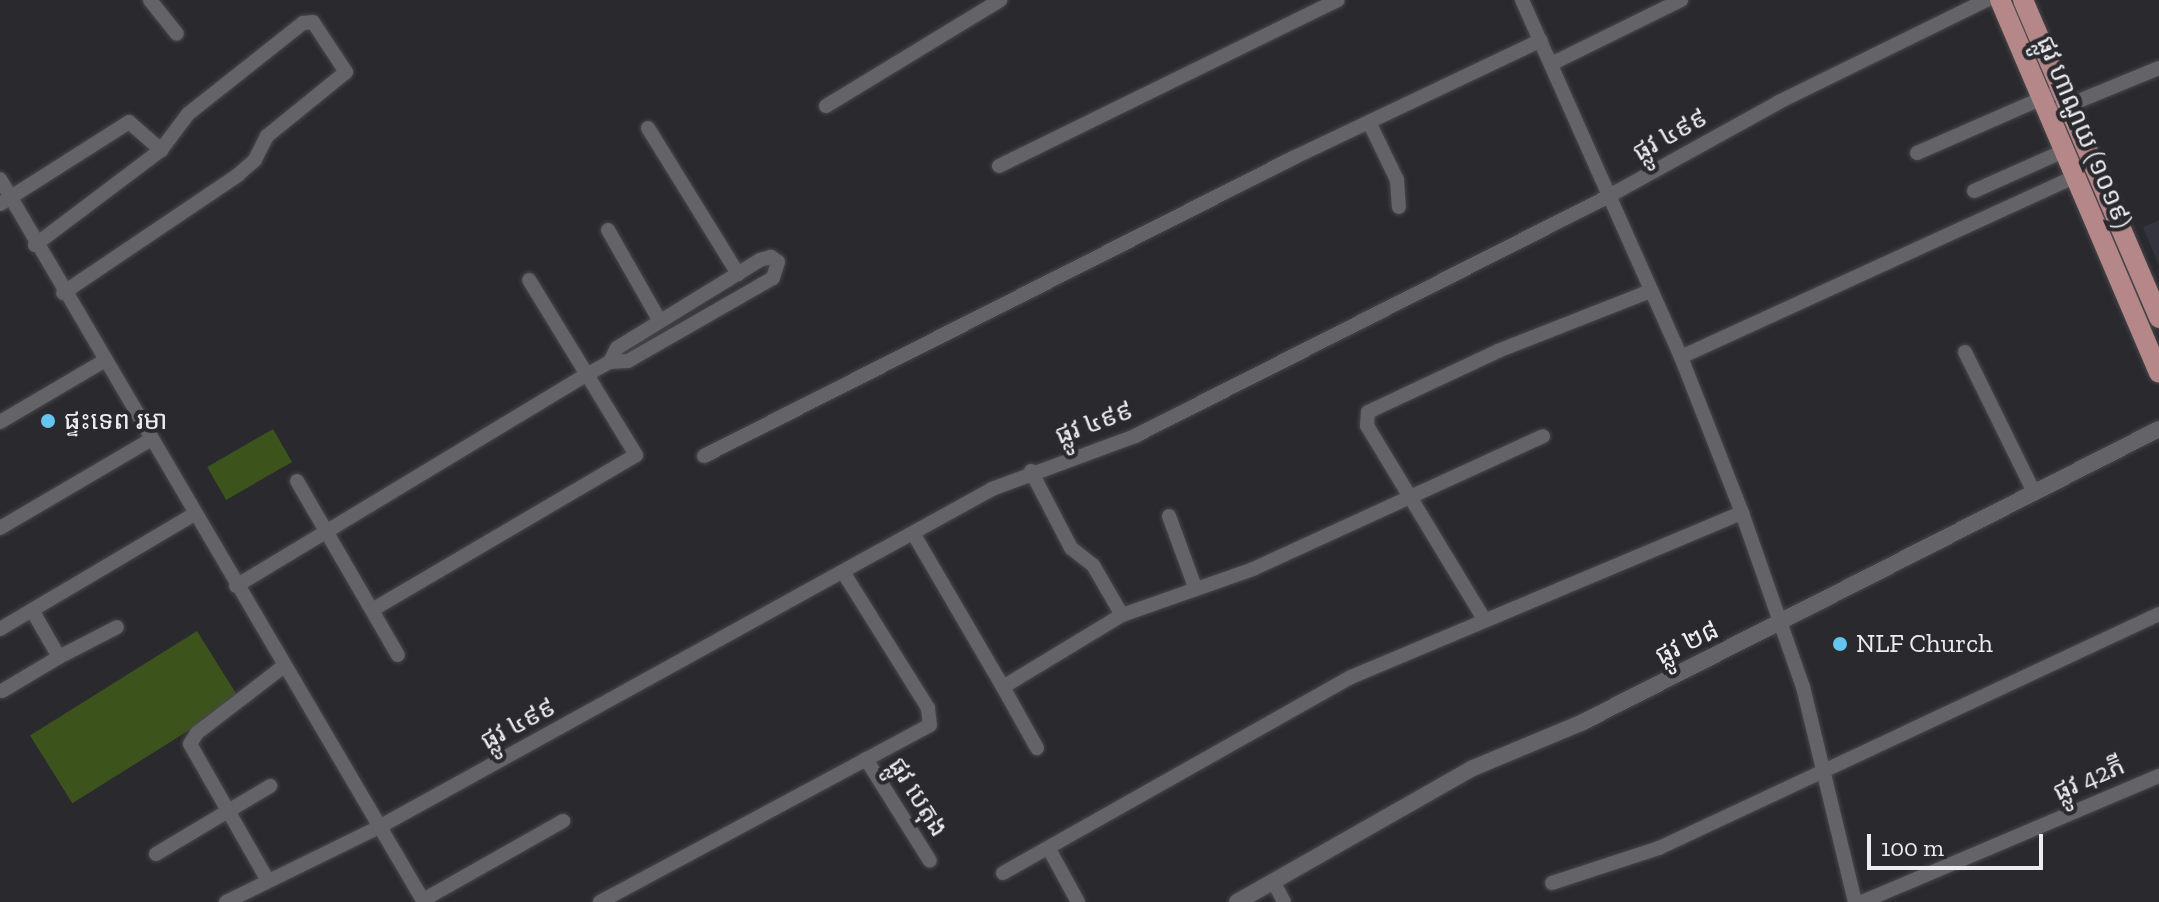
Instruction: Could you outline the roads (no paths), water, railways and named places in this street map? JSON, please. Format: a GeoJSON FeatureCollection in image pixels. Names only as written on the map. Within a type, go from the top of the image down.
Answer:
{"type":"FeatureCollection","features":[{"type":"Feature","properties":{"kind":"main road","name":"ផ្លូវ ហាណូយ (១០១៩)"},"geometry":{"type":"LineString","coordinates":[[2000,0],[2159,372]]}},
{"type":"Feature","properties":{"kind":"main road","name":"ផ្លូវ ហាណូយ (១០១៩)"},"geometry":{"type":"LineString","coordinates":[[2023,0],[2159,318]]}},
{"type":"Feature","properties":{"kind":"street"},"geometry":{"type":"LineString","coordinates":[[150,0],[177,34]]}},
{"type":"Feature","properties":{"kind":"street"},"geometry":{"type":"LineString","coordinates":[[826,106],[1000,0]]}},
{"type":"Feature","properties":{"kind":"street"},"geometry":{"type":"LineString","coordinates":[[999,166],[1338,0]]}},
{"type":"Feature","properties":{"kind":"street"},"geometry":{"type":"LineString","coordinates":[[1522,0],[1681,357],[1742,513],[1781,623],[1826,767],[1855,902]]}},
{"type":"Feature","properties":{"kind":"street"},"geometry":{"type":"LineString","coordinates":[[1551,64],[1681,0]]}},
{"type":"Feature","properties":{"kind":"street","name":"ផ្លូវ ៤៩៩"},"geometry":{"type":"LineString","coordinates":[[226,902],[267,879],[379,827],[1031,471],[1135,436],[1609,196],[1792,95],[1986,0]]}},
{"type":"Feature","properties":{"kind":"street"},"geometry":{"type":"LineString","coordinates":[[35,245],[161,150],[188,114],[303,23],[313,22],[346,72],[267,136],[255,160],[238,175],[63,293]]}},
{"type":"Feature","properties":{"kind":"street"},"geometry":{"type":"LineString","coordinates":[[704,456],[1369,122],[1541,40]]}},
{"type":"Feature","properties":{"kind":"street"},"geometry":{"type":"LineString","coordinates":[[1917,153],[2064,98],[2159,68]]}},
{"type":"Feature","properties":{"kind":"street"},"geometry":{"type":"LineString","coordinates":[[5,201],[129,122],[135,121],[161,150]]}},
{"type":"Feature","properties":{"kind":"street"},"geometry":{"type":"LineString","coordinates":[[1369,122],[1397,180],[1399,207]]}},
{"type":"Feature","properties":{"kind":"street"},"geometry":{"type":"LineString","coordinates":[[648,128],[738,274]]}},
{"type":"Feature","properties":{"kind":"street"},"geometry":{"type":"LineString","coordinates":[[1974,191],[2064,151]]}},
{"type":"Feature","properties":{"kind":"street"},"geometry":{"type":"LineString","coordinates":[[1681,357],[2074,177]]}},
{"type":"Feature","properties":{"kind":"street"},"geometry":{"type":"LineString","coordinates":[[0,179],[5,201],[35,245],[424,901],[563,821]]}},
{"type":"Feature","properties":{"kind":"street"},"geometry":{"type":"LineString","coordinates":[[608,230],[660,321]]}},
{"type":"Feature","properties":{"kind":"street"},"geometry":{"type":"LineString","coordinates":[[236,586],[588,374],[610,362],[628,361],[773,278],[778,262],[771,257],[738,274],[617,348],[610,362]]}},
{"type":"Feature","properties":{"kind":"street"},"geometry":{"type":"LineString","coordinates":[[372,610],[636,455],[529,280]]}},
{"type":"Feature","properties":{"kind":"street"},"geometry":{"type":"LineString","coordinates":[[1484,619],[1367,426],[1368,412],[1498,351],[1650,291]]}},
{"type":"Feature","properties":{"kind":"street"},"geometry":{"type":"LineString","coordinates":[[1965,352],[2034,492]]}},
{"type":"Feature","properties":{"kind":"street"},"geometry":{"type":"LineString","coordinates":[[0,422],[104,361]]}},
{"type":"Feature","properties":{"kind":"street","name":"ផ្លូវ ២៨"},"geometry":{"type":"LineString","coordinates":[[1237,902],[1473,768],[1581,723],[2159,429]]}},
{"type":"Feature","properties":{"kind":"street"},"geometry":{"type":"LineString","coordinates":[[1003,687],[1122,615],[1253,569],[1543,436]]}},
{"type":"Feature","properties":{"kind":"street"},"geometry":{"type":"LineString","coordinates":[[0,528],[150,440]]}},
{"type":"Feature","properties":{"kind":"street"},"geometry":{"type":"LineString","coordinates":[[1031,471],[1071,548],[1093,565],[1122,615]]}},
{"type":"Feature","properties":{"kind":"street"},"geometry":{"type":"LineString","coordinates":[[297,481],[398,655]]}},
{"type":"Feature","properties":{"kind":"street"},"geometry":{"type":"LineString","coordinates":[[1003,873],[1351,677],[1742,513]]}},
{"type":"Feature","properties":{"kind":"street"},"geometry":{"type":"LineString","coordinates":[[0,629],[193,515]]}},
{"type":"Feature","properties":{"kind":"street"},"geometry":{"type":"LineString","coordinates":[[1169,516],[1195,587]]}},
{"type":"Feature","properties":{"kind":"street"},"geometry":{"type":"LineString","coordinates":[[913,533],[1037,748]]}},
{"type":"Feature","properties":{"kind":"street"},"geometry":{"type":"LineString","coordinates":[[600,902],[930,725],[928,708],[843,572]]}},
{"type":"Feature","properties":{"kind":"street"},"geometry":{"type":"LineString","coordinates":[[32,610],[59,657]]}},
{"type":"Feature","properties":{"kind":"street"},"geometry":{"type":"LineString","coordinates":[[1552,883],[1640,856],[2159,614]]}},
{"type":"Feature","properties":{"kind":"street"},"geometry":{"type":"LineString","coordinates":[[2,691],[117,627]]}},
{"type":"Feature","properties":{"kind":"street"},"geometry":{"type":"LineString","coordinates":[[267,879],[190,744],[197,733],[284,666]]}},
{"type":"Feature","properties":{"kind":"street","name":"ផ្លូវ បេតុង"},"geometry":{"type":"LineString","coordinates":[[866,759],[930,861]]}},
{"type":"Feature","properties":{"kind":"street","name":"ផ្លូវ 42ភី"},"geometry":{"type":"LineString","coordinates":[[1862,902],[2159,776]]}},
{"type":"Feature","properties":{"kind":"street"},"geometry":{"type":"LineString","coordinates":[[156,854],[270,786]]}},
{"type":"Feature","properties":{"kind":"street"},"geometry":{"type":"LineString","coordinates":[[1049,849],[1078,902]]}},
{"type":"Feature","properties":{"kind":"street"},"geometry":{"type":"LineString","coordinates":[[1274,883],[1284,902]]}},
{"type":"Feature","properties":{"kind":"place","name":"ផ្ទះទេព រមា"},"geometry":{"type":"Point","coordinates":[48,421]}},
{"type":"Feature","properties":{"kind":"place","name":"NLF Church"},"geometry":{"type":"Point","coordinates":[1840,644]}}]}
